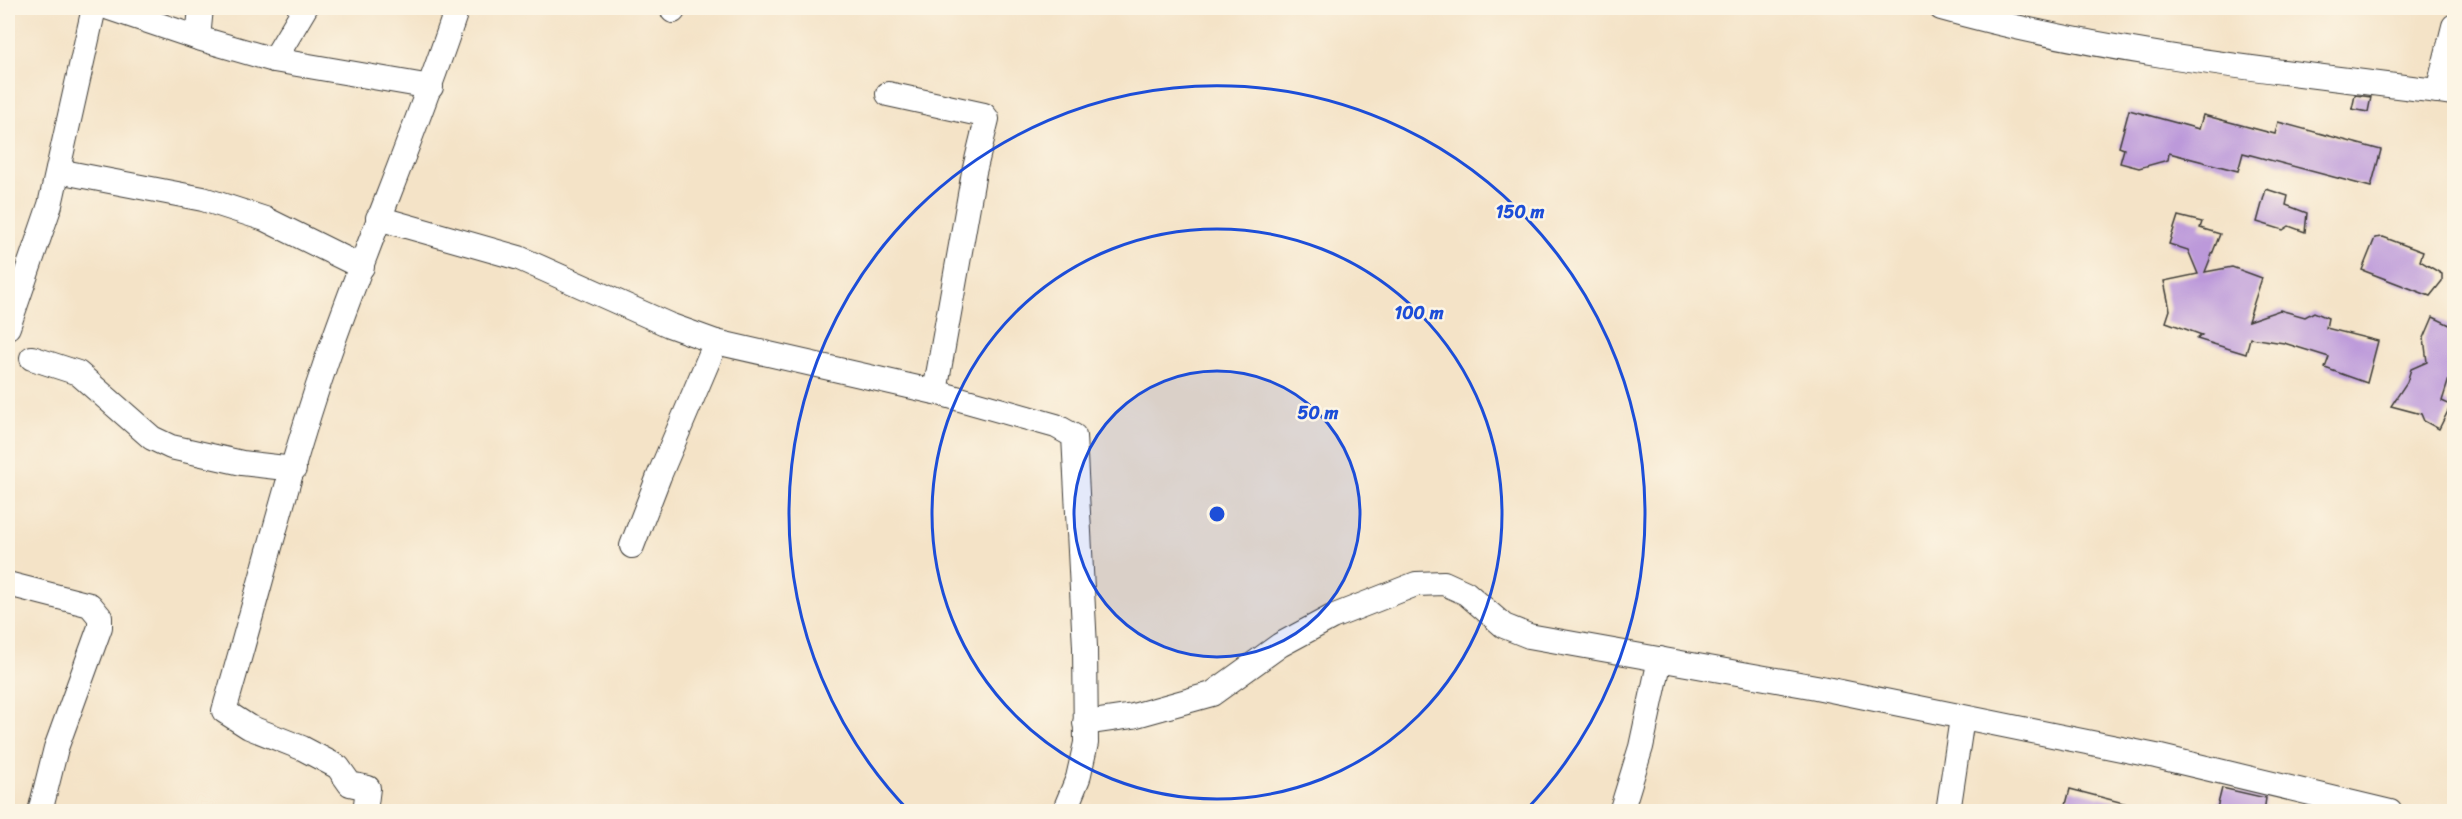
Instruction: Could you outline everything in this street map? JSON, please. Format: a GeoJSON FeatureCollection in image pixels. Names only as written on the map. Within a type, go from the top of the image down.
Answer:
{"type":"FeatureCollection","features":[{"type":"Feature","properties":{"kind":"street"},"geometry":{"type":"LineString","coordinates":[[8,327],[50,205],[94,8]]}},
{"type":"Feature","properties":{"kind":"street"},"geometry":{"type":"LineString","coordinates":[[109,8],[198,38],[274,60],[431,87]]}},
{"type":"Feature","properties":{"kind":"street"},"geometry":{"type":"LineString","coordinates":[[198,38],[201,8]]}},
{"type":"Feature","properties":{"kind":"street"},"geometry":{"type":"LineString","coordinates":[[274,60],[305,8]]}},
{"type":"Feature","properties":{"kind":"street"},"geometry":{"type":"LineString","coordinates":[[365,812],[368,788],[350,784],[338,767],[302,748],[249,728],[225,711],[326,363],[378,218],[431,87],[457,8]]}},
{"type":"Feature","properties":{"kind":"street"},"geometry":{"type":"LineString","coordinates":[[1941,8],[2035,18],[2199,59],[2446,92],[2454,26]]}},
{"type":"Feature","properties":{"kind":"street"},"geometry":{"type":"LineString","coordinates":[[888,94],[984,115],[987,119],[974,172],[935,392]]}},
{"type":"Feature","properties":{"kind":"street"},"geometry":{"type":"LineString","coordinates":[[58,171],[203,199],[265,219],[362,267]]}},
{"type":"Feature","properties":{"kind":"street"},"geometry":{"type":"LineString","coordinates":[[378,218],[519,258],[669,325],[716,342],[935,392],[1056,426],[1074,436],[1085,647],[1086,743],[1083,764],[1064,812]]}},
{"type":"Feature","properties":{"kind":"street"},"geometry":{"type":"LineString","coordinates":[[632,546],[658,476],[716,342]]}},
{"type":"Feature","properties":{"kind":"street"},"geometry":{"type":"LineString","coordinates":[[32,358],[78,373],[152,438],[171,447],[242,463],[294,469]]}},
{"type":"Feature","properties":{"kind":"street"},"geometry":{"type":"LineString","coordinates":[[1085,723],[1133,716],[1212,694],[1280,645],[1332,617],[1416,585],[1444,583],[1466,592],[1504,626],[1529,636],[1660,659],[2156,756],[2390,812]]}},
{"type":"Feature","properties":{"kind":"street"},"geometry":{"type":"LineString","coordinates":[[8,584],[90,605],[100,617],[100,627],[56,748],[40,812]]}},
{"type":"Feature","properties":{"kind":"street"},"geometry":{"type":"LineString","coordinates":[[1621,812],[1641,747],[1660,659]]}},
{"type":"Feature","properties":{"kind":"street"},"geometry":{"type":"LineString","coordinates":[[1948,812],[1962,718]]}},
{"type":"Feature","properties":{"kind":"building"},"geometry":{"type":"Polygon","coordinates":[[[2355,95],[2371,97],[2368,112],[2352,109],[2355,95]]]}},
{"type":"Feature","properties":{"kind":"building"},"geometry":{"type":"Polygon","coordinates":[[[2129,110],[2199,129],[2203,115],[2275,134],[2278,122],[2381,150],[2371,187],[2243,153],[2238,171],[2169,153],[2168,160],[2139,168],[2120,163],[2124,149],[2119,147],[2129,110]]]}},
{"type":"Feature","properties":{"kind":"building"},"geometry":{"type":"Polygon","coordinates":[[[2266,189],[2288,196],[2286,205],[2307,213],[2305,232],[2289,226],[2283,230],[2257,222],[2266,189]]]}},
{"type":"Feature","properties":{"kind":"building"},"geometry":{"type":"Polygon","coordinates":[[[2178,216],[2202,222],[2200,228],[2220,234],[2205,272],[2232,267],[2262,278],[2248,321],[2280,310],[2305,317],[2314,312],[2328,318],[2326,328],[2378,341],[2367,383],[2325,368],[2329,357],[2284,343],[2250,338],[2246,354],[2197,339],[2202,335],[2166,322],[2170,310],[2164,281],[2198,274],[2188,250],[2169,244],[2178,216]]]}},
{"type":"Feature","properties":{"kind":"building"},"geometry":{"type":"Polygon","coordinates":[[[2383,237],[2423,252],[2420,261],[2442,274],[2442,281],[2430,296],[2362,270],[2375,238],[2383,237]]]}},
{"type":"Feature","properties":{"kind":"building"},"geometry":{"type":"Polygon","coordinates":[[[2433,317],[2454,327],[2454,363],[2442,401],[2451,405],[2439,429],[2424,421],[2421,414],[2391,406],[2407,382],[2411,369],[2427,362],[2424,338],[2433,317]]]}},
{"type":"Feature","properties":{"kind":"building"},"geometry":{"type":"Polygon","coordinates":[[[2222,788],[2266,798],[2264,812],[2216,812],[2222,788]]]}},
{"type":"Feature","properties":{"kind":"building"},"geometry":{"type":"Polygon","coordinates":[[[2070,789],[2135,806],[2135,812],[2064,812],[2070,789]]]}}]}
